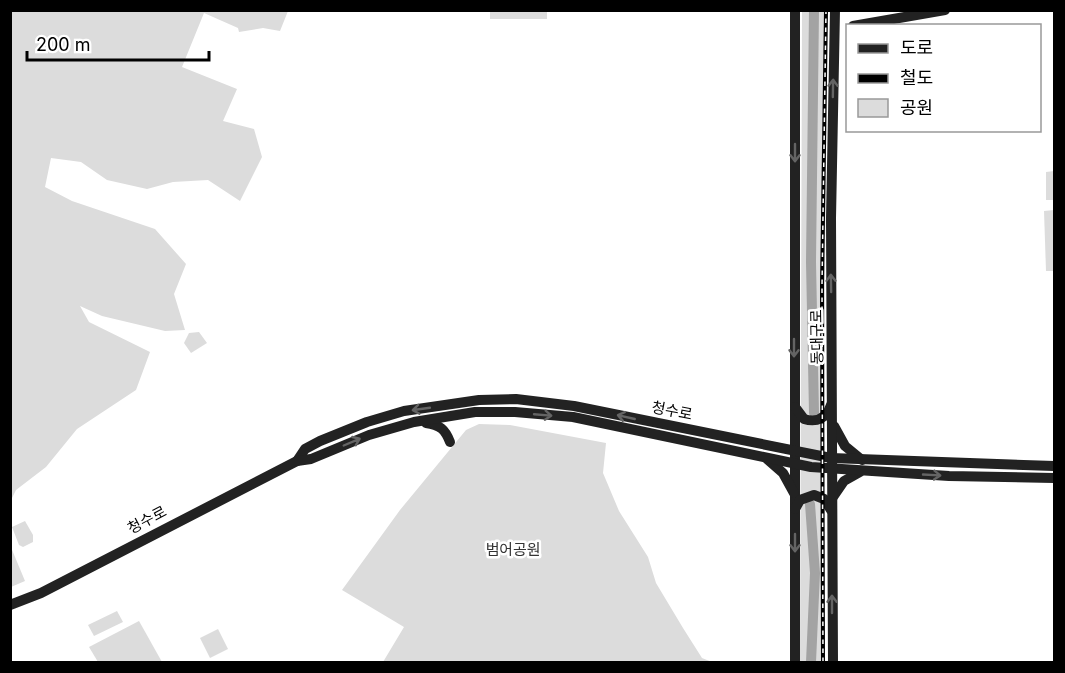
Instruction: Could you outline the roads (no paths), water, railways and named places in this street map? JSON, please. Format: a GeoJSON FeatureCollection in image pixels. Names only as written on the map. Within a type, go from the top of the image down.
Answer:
{"type":"FeatureCollection","features":[{"type":"Feature","properties":{"kind":"main road","name":"동대구로"},"geometry":{"type":"LineString","coordinates":[[795,10],[795,663]]}},
{"type":"Feature","properties":{"kind":"main road","name":"동대구로"},"geometry":{"type":"LineString","coordinates":[[833,663],[831,402],[835,10]]}},
{"type":"Feature","properties":{"kind":"main road"},"geometry":{"type":"LineString","coordinates":[[864,24],[945,10]]}},
{"type":"Feature","properties":{"kind":"main road"},"geometry":{"type":"LineString","coordinates":[[834,29],[846,27]]}},
{"type":"Feature","properties":{"kind":"main road","name":"청수로"},"geometry":{"type":"LineString","coordinates":[[297,461],[305,449],[367,422],[404,411],[479,400],[516,399],[574,406],[774,447],[865,471],[1054,478]]}},
{"type":"Feature","properties":{"kind":"main road"},"geometry":{"type":"LineString","coordinates":[[794,403],[799,415],[816,420],[827,414],[831,402]]}},
{"type":"Feature","properties":{"kind":"main road","name":"청수로"},"geometry":{"type":"LineString","coordinates":[[10,604],[41,592],[297,461],[311,459],[369,435],[414,422],[475,412],[573,417],[795,464],[862,460],[1054,466]]}},
{"type":"Feature","properties":{"kind":"main road"},"geometry":{"type":"LineString","coordinates":[[832,417],[841,441],[862,460]]}},
{"type":"Feature","properties":{"kind":"main road"},"geometry":{"type":"LineString","coordinates":[[414,422],[438,425],[446,432],[450,442]]}},
{"type":"Feature","properties":{"kind":"main road"},"geometry":{"type":"LineString","coordinates":[[774,447],[788,438],[795,425]]}},
{"type":"Feature","properties":{"kind":"main road"},"geometry":{"type":"LineString","coordinates":[[762,457],[779,468],[795,496]]}},
{"type":"Feature","properties":{"kind":"main road"},"geometry":{"type":"LineString","coordinates":[[832,498],[849,477],[865,471]]}},
{"type":"Feature","properties":{"kind":"main road"},"geometry":{"type":"LineString","coordinates":[[795,514],[800,500],[814,495],[828,502],[831,517]]}},
{"type":"Feature","properties":{"kind":"waterway"},"geometry":{"type":"LineString","coordinates":[[814,10],[811,262],[814,413]]}},
{"type":"Feature","properties":{"kind":"waterway"},"geometry":{"type":"LineString","coordinates":[[810,504],[815,573],[811,662]]}},
{"type":"Feature","properties":{"kind":"railway"},"geometry":{"type":"LineString","coordinates":[[823,662],[822,286],[826,10]]}},
{"type":"Feature","properties":{"kind":"park label","name":"범어공원"},"geometry":{"type":"Point","coordinates":[513,550]}}]}
